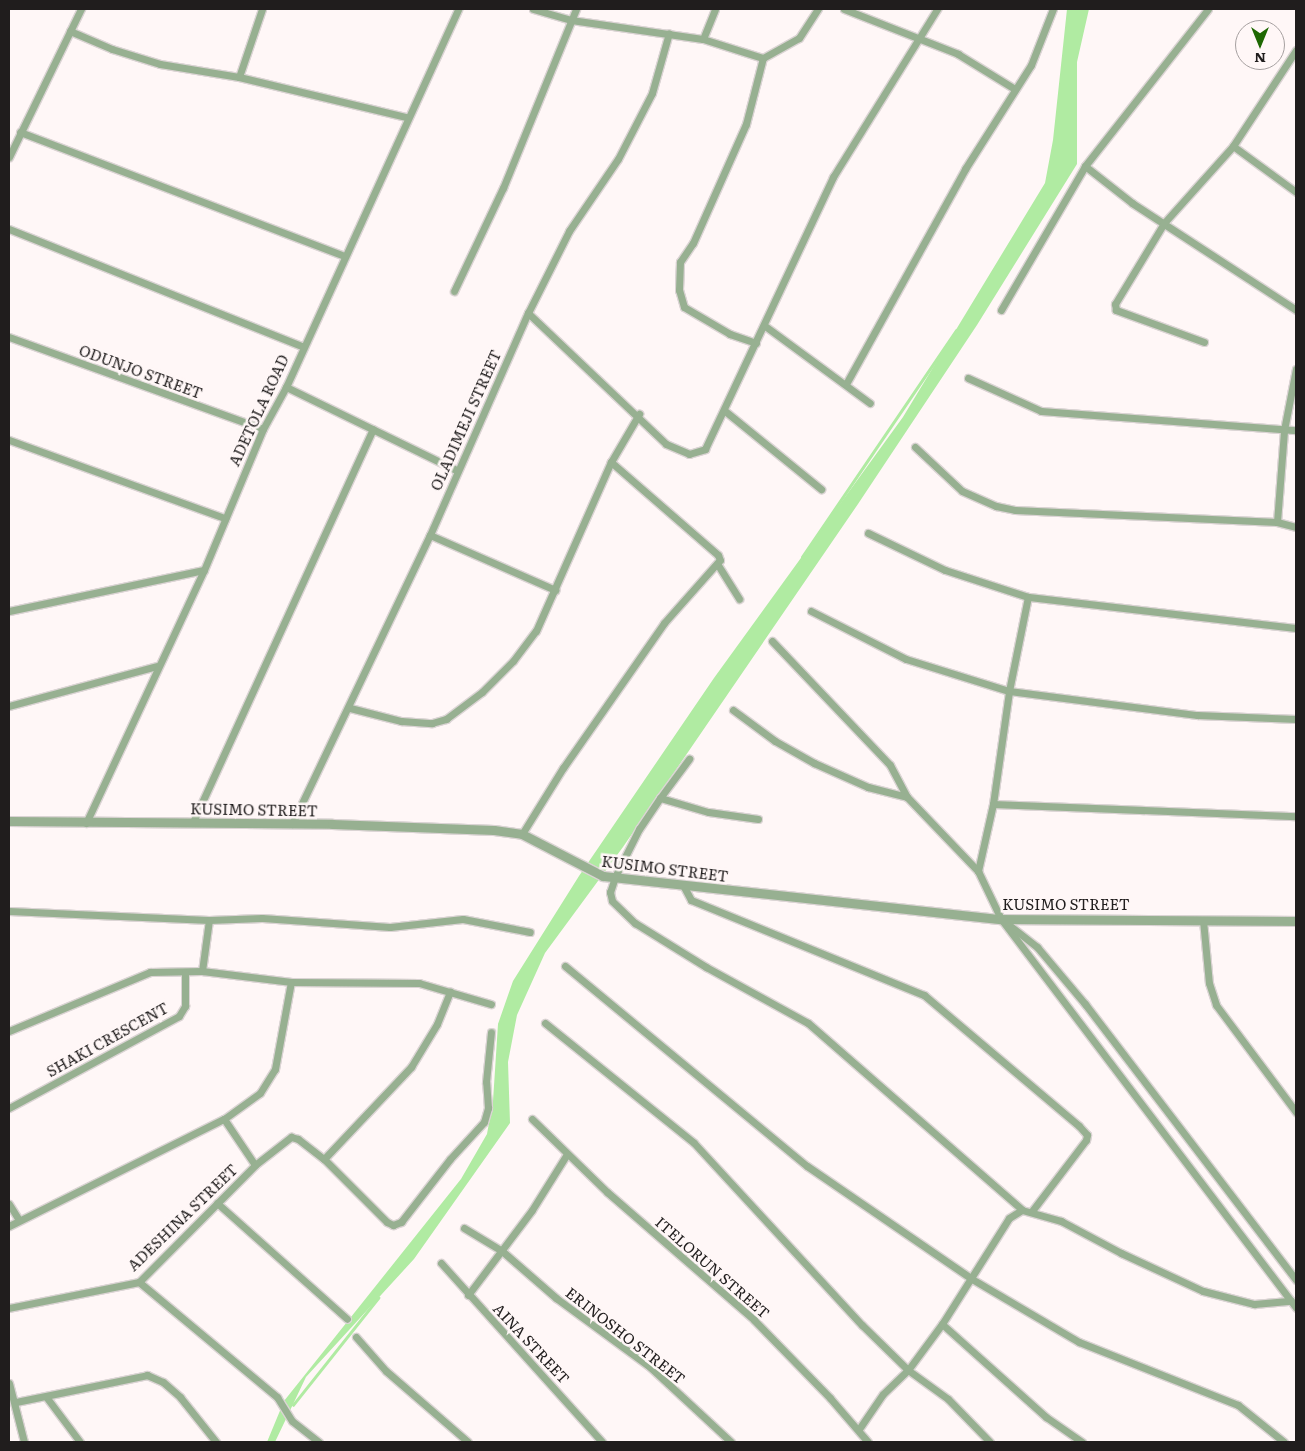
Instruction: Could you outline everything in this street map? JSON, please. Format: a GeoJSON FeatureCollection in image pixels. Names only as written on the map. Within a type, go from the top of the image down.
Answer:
{"type":"FeatureCollection","features":[{"type":"Feature","properties":{"kind":"street"},"geometry":{"type":"LineString","coordinates":[[9,157],[81,9]]}},
{"type":"Feature","properties":{"kind":"street"},"geometry":{"type":"LineString","coordinates":[[239,77],[262,9]]}},
{"type":"Feature","properties":{"kind":"street","name":"ADETOLA ROAD"},"geometry":{"type":"LineString","coordinates":[[86,822],[157,666],[204,570],[264,429],[286,387],[302,346],[345,256],[406,117],[458,9]]}},
{"type":"Feature","properties":{"kind":"street"},"geometry":{"type":"LineString","coordinates":[[533,9],[571,20],[703,39],[763,58]]}},
{"type":"Feature","properties":{"kind":"street"},"geometry":{"type":"LineString","coordinates":[[454,291],[502,188],[576,9]]}},
{"type":"Feature","properties":{"kind":"street"},"geometry":{"type":"LineString","coordinates":[[703,39],[715,9]]}},
{"type":"Feature","properties":{"kind":"street"},"geometry":{"type":"LineString","coordinates":[[756,343],[730,334],[684,307],[679,280],[680,262],[693,243],[746,124],[763,58],[799,38],[818,9]]}},
{"type":"Feature","properties":{"kind":"street"},"geometry":{"type":"LineString","coordinates":[[844,9],[918,41],[958,54],[1015,89]]}},
{"type":"Feature","properties":{"kind":"street"},"geometry":{"type":"LineString","coordinates":[[528,313],[639,414],[672,448],[698,454],[705,449],[765,326],[833,177],[937,9]]}},
{"type":"Feature","properties":{"kind":"street"},"geometry":{"type":"LineString","coordinates":[[846,384],[965,169],[1036,56],[1053,9]]}},
{"type":"Feature","properties":{"kind":"street"},"geometry":{"type":"LineString","coordinates":[[1000,310],[1085,166],[1208,9]]}},
{"type":"Feature","properties":{"kind":"street"},"geometry":{"type":"LineString","coordinates":[[70,31],[112,50],[160,64],[239,77],[406,117]]}},
{"type":"Feature","properties":{"kind":"street","name":"OLADIMEJI STREET"},"geometry":{"type":"LineString","coordinates":[[292,824],[350,708],[430,535],[528,313],[569,231],[618,159],[652,93],[670,33]]}},
{"type":"Feature","properties":{"kind":"street"},"geometry":{"type":"LineString","coordinates":[[1204,342],[1114,307],[1164,223],[1233,146],[1296,50]]}},
{"type":"Feature","properties":{"kind":"street"},"geometry":{"type":"LineString","coordinates":[[20,132],[345,256]]}},
{"type":"Feature","properties":{"kind":"street"},"geometry":{"type":"LineString","coordinates":[[1233,146],[1296,192]]}},
{"type":"Feature","properties":{"kind":"street"},"geometry":{"type":"LineString","coordinates":[[1085,166],[1132,203],[1296,310]]}},
{"type":"Feature","properties":{"kind":"street"},"geometry":{"type":"LineString","coordinates":[[9,229],[302,346]]}},
{"type":"Feature","properties":{"kind":"street"},"geometry":{"type":"LineString","coordinates":[[765,326],[870,403]]}},
{"type":"Feature","properties":{"kind":"street","name":"ODUNJO STREET"},"geometry":{"type":"LineString","coordinates":[[9,337],[264,429]]}},
{"type":"Feature","properties":{"kind":"street"},"geometry":{"type":"LineString","coordinates":[[1278,522],[1284,430],[1296,369]]}},
{"type":"Feature","properties":{"kind":"street"},"geometry":{"type":"LineString","coordinates":[[968,378],[1040,411],[1296,430]]}},
{"type":"Feature","properties":{"kind":"street"},"geometry":{"type":"LineString","coordinates":[[286,387],[458,470]]}},
{"type":"Feature","properties":{"kind":"street"},"geometry":{"type":"LineString","coordinates":[[725,411],[821,489]]}},
{"type":"Feature","properties":{"kind":"street"},"geometry":{"type":"LineString","coordinates":[[350,708],[409,722],[432,723],[446,719],[482,692],[513,661],[536,631],[611,462],[639,414]]}},
{"type":"Feature","properties":{"kind":"street"},"geometry":{"type":"LineString","coordinates":[[193,822],[373,429]]}},
{"type":"Feature","properties":{"kind":"street"},"geometry":{"type":"LineString","coordinates":[[9,440],[225,518]]}},
{"type":"Feature","properties":{"kind":"street"},"geometry":{"type":"LineString","coordinates":[[915,446],[962,491],[996,506],[1015,510],[1278,522],[1296,527]]}},
{"type":"Feature","properties":{"kind":"street"},"geometry":{"type":"LineString","coordinates":[[611,462],[718,555],[718,565],[739,599]]}},
{"type":"Feature","properties":{"kind":"street"},"geometry":{"type":"LineString","coordinates":[[868,533],[945,570],[1028,597],[1296,628]]}},
{"type":"Feature","properties":{"kind":"street"},"geometry":{"type":"LineString","coordinates":[[430,535],[555,590]]}},
{"type":"Feature","properties":{"kind":"street"},"geometry":{"type":"LineString","coordinates":[[522,834],[563,768],[664,623],[718,565]]}},
{"type":"Feature","properties":{"kind":"street"},"geometry":{"type":"LineString","coordinates":[[9,611],[204,570]]}},
{"type":"Feature","properties":{"kind":"street"},"geometry":{"type":"LineString","coordinates":[[978,871],[992,804],[1009,691],[1028,597]]}},
{"type":"Feature","properties":{"kind":"street"},"geometry":{"type":"LineString","coordinates":[[811,611],[906,659],[1009,691],[1197,715],[1296,719]]}},
{"type":"Feature","properties":{"kind":"street"},"geometry":{"type":"LineString","coordinates":[[772,641],[890,765],[907,797],[978,871],[1001,919],[1294,1304]]}},
{"type":"Feature","properties":{"kind":"street"},"geometry":{"type":"LineString","coordinates":[[9,706],[157,666]]}},
{"type":"Feature","properties":{"kind":"street"},"geometry":{"type":"LineString","coordinates":[[733,710],[775,741],[814,763],[868,787],[907,797]]}},
{"type":"Feature","properties":{"kind":"street"},"geometry":{"type":"LineString","coordinates":[[689,758],[639,829],[615,877],[610,892],[612,902],[635,924],[706,967],[808,1023],[1022,1210],[1032,1211],[1061,1220],[1122,1253],[1203,1291],[1254,1304],[1294,1304]]}},
{"type":"Feature","properties":{"kind":"street"},"geometry":{"type":"LineString","coordinates":[[660,798],[708,812],[758,819]]}},
{"type":"Feature","properties":{"kind":"street"},"geometry":{"type":"LineString","coordinates":[[992,804],[1296,816]]}},
{"type":"Feature","properties":{"kind":"street","name":"KUSIMO STREET"},"geometry":{"type":"LineString","coordinates":[[9,821],[193,822],[462,828],[522,834],[581,867],[603,876],[683,885],[1001,919],[1296,921]]}},
{"type":"Feature","properties":{"kind":"street"},"geometry":{"type":"LineString","coordinates":[[683,885],[691,900],[924,995],[1078,1126],[1086,1135],[1086,1140],[1032,1211]]}},
{"type":"Feature","properties":{"kind":"street"},"geometry":{"type":"LineString","coordinates":[[9,910],[209,920],[262,918],[390,927],[463,919],[530,932]]}},
{"type":"Feature","properties":{"kind":"street"},"geometry":{"type":"LineString","coordinates":[[1001,919],[1037,947],[1085,1004],[1296,1280]]}},
{"type":"Feature","properties":{"kind":"street"},"geometry":{"type":"LineString","coordinates":[[202,970],[209,920]]}},
{"type":"Feature","properties":{"kind":"street"},"geometry":{"type":"LineString","coordinates":[[1203,920],[1209,983],[1216,1005],[1296,1112]]}},
{"type":"Feature","properties":{"kind":"street"},"geometry":{"type":"LineString","coordinates":[[565,966],[806,1166],[972,1280],[1079,1342],[1238,1405],[1284,1442]]}},
{"type":"Feature","properties":{"kind":"street"},"geometry":{"type":"LineString","coordinates":[[9,1031],[150,972],[202,970],[291,982],[419,983],[491,1004]]}},
{"type":"Feature","properties":{"kind":"street","name":"SHAKI CRESCENT"},"geometry":{"type":"LineString","coordinates":[[9,1108],[179,1016],[185,1006],[185,972]]}},
{"type":"Feature","properties":{"kind":"street"},"geometry":{"type":"LineString","coordinates":[[9,1226],[224,1118],[260,1093],[275,1069],[291,982]]}},
{"type":"Feature","properties":{"kind":"street"},"geometry":{"type":"LineString","coordinates":[[450,992],[437,1024],[411,1067],[324,1159],[387,1222],[393,1225],[401,1222],[450,1159],[484,1122],[488,1108],[486,1082],[491,1032]]}},
{"type":"Feature","properties":{"kind":"street"},"geometry":{"type":"LineString","coordinates":[[544,1023],[694,1143],[862,1325],[908,1370],[948,1399],[990,1442]]}},
{"type":"Feature","properties":{"kind":"street"},"geometry":{"type":"LineString","coordinates":[[224,1118],[255,1165]]}},
{"type":"Feature","properties":{"kind":"street","name":"ITELORUN STREET"},"geometry":{"type":"LineString","coordinates":[[532,1119],[566,1154],[754,1320],[859,1429],[868,1442]]}},
{"type":"Feature","properties":{"kind":"street","name":"ADESHINA STREET"},"geometry":{"type":"LineString","coordinates":[[9,1308],[139,1282],[255,1165],[290,1137],[298,1139],[324,1159]]}},
{"type":"Feature","properties":{"kind":"street"},"geometry":{"type":"LineString","coordinates":[[468,1295],[502,1251],[566,1154]]}},
{"type":"Feature","properties":{"kind":"street"},"geometry":{"type":"LineString","coordinates":[[218,1203],[347,1319]]}},
{"type":"Feature","properties":{"kind":"street"},"geometry":{"type":"LineString","coordinates":[[9,1204],[19,1220]]}},
{"type":"Feature","properties":{"kind":"street"},"geometry":{"type":"LineString","coordinates":[[859,1429],[883,1394],[908,1370],[942,1324],[972,1280],[1009,1218],[1022,1210]]}},
{"type":"Feature","properties":{"kind":"street","name":"ERINOSHO STREET"},"geometry":{"type":"LineString","coordinates":[[464,1228],[502,1251],[556,1298],[650,1367],[731,1442]]}},
{"type":"Feature","properties":{"kind":"street","name":"AINA STREET"},"geometry":{"type":"LineString","coordinates":[[441,1263],[468,1295],[508,1334],[602,1442]]}},
{"type":"Feature","properties":{"kind":"street"},"geometry":{"type":"LineString","coordinates":[[139,1282],[277,1397],[292,1421],[319,1442]]}},
{"type":"Feature","properties":{"kind":"street"},"geometry":{"type":"LineString","coordinates":[[942,1324],[1046,1417],[1082,1442]]}},
{"type":"Feature","properties":{"kind":"street"},"geometry":{"type":"LineString","coordinates":[[356,1337],[386,1371],[468,1442]]}},
{"type":"Feature","properties":{"kind":"street"},"geometry":{"type":"LineString","coordinates":[[16,1402],[47,1398],[102,1383],[147,1375],[163,1382],[180,1397],[216,1442]]}},
{"type":"Feature","properties":{"kind":"street"},"geometry":{"type":"LineString","coordinates":[[9,1383],[16,1402],[24,1442]]}},
{"type":"Feature","properties":{"kind":"street"},"geometry":{"type":"LineString","coordinates":[[47,1398],[80,1442]]}},
{"type":"Feature","properties":{"kind":"shaded area"},"geometry":{"type":"Polygon","coordinates":[[[1067,9],[1089,9],[1077,62],[1077,164],[977,325],[858,504],[623,847],[545,953],[517,1015],[508,1062],[510,1123],[414,1259],[306,1377],[275,1442],[267,1442],[284,1401],[461,1179],[487,1134],[493,1101],[498,1024],[513,981],[579,876],[714,678],[903,417],[1045,183],[1053,140],[1067,9]]]}},
{"type":"Feature","properties":{"kind":"waterway"},"geometry":{"type":"LineString","coordinates":[[802,557],[956,330]]}},
{"type":"Feature","properties":{"kind":"waterway"},"geometry":{"type":"LineString","coordinates":[[293,1405],[378,1298]]}}]}
